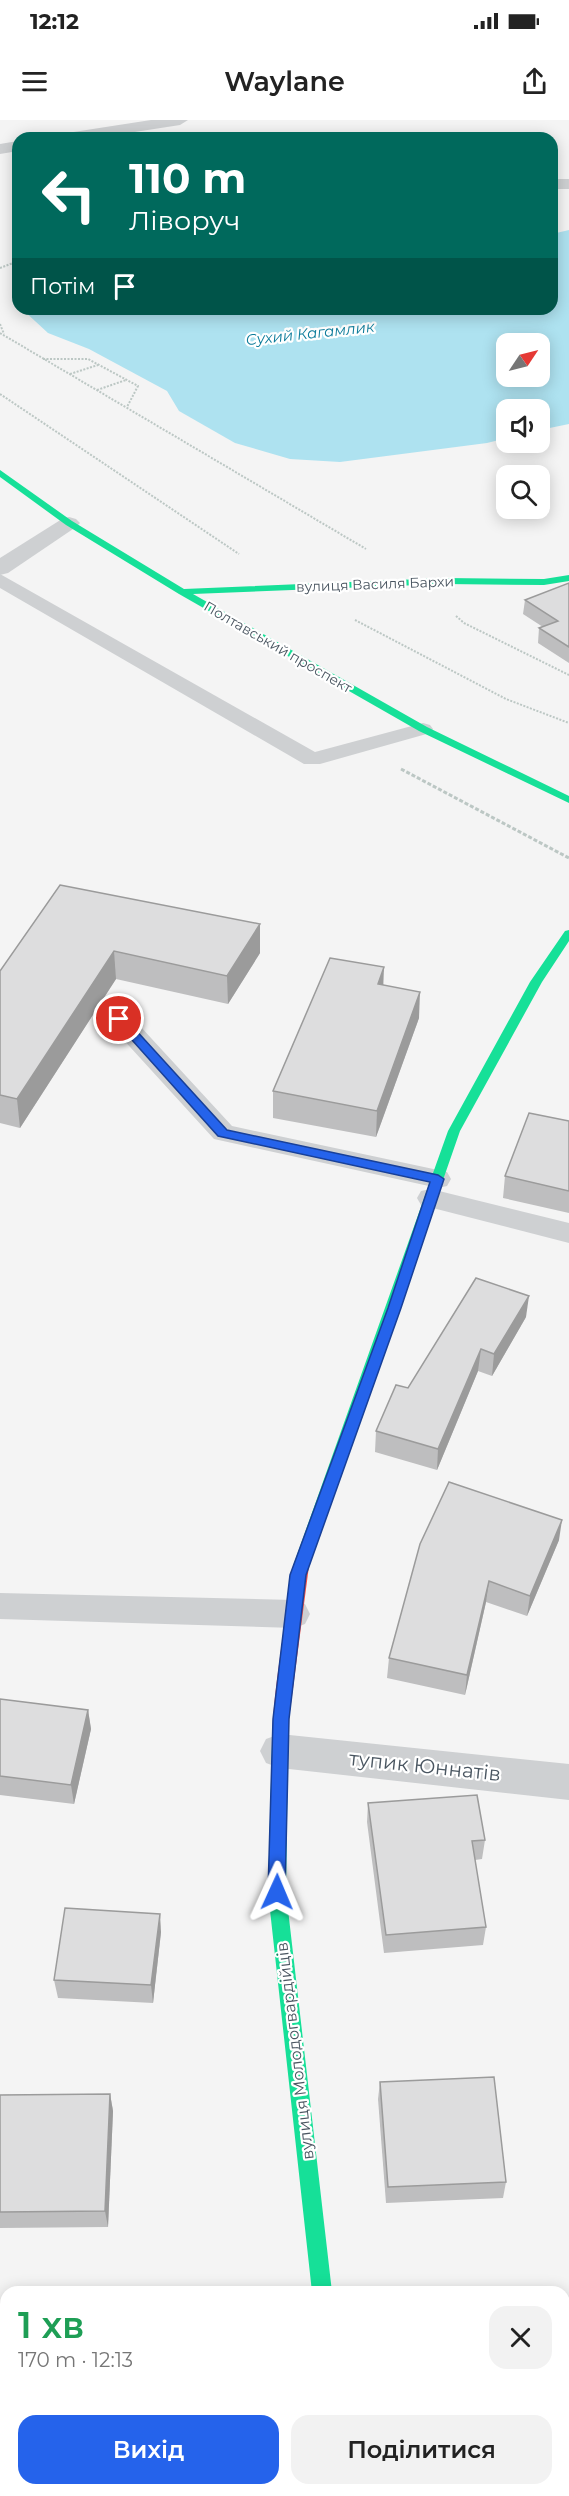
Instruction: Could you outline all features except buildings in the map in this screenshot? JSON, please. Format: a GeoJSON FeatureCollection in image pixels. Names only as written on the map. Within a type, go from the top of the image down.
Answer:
{"type":"FeatureCollection","features":[{"type":"Feature","properties":{"kind":"main road","name":"Полтавський проспект"},"geometry":{"type":"LineString","coordinates":[[0,473],[69,523],[182,592],[423,729],[569,800]]}},
{"type":"Feature","properties":{"kind":"main road","name":"вулиця Василя Бархи"},"geometry":{"type":"LineString","coordinates":[[182,592],[421,582],[544,582],[569,578]]}},
{"type":"Feature","properties":{"kind":"main road","name":"вулиця Молодогвардійців"},"geometry":{"type":"LineString","coordinates":[[321,2286],[277,1892],[281,1719],[298,1575],[394,1308],[454,1131],[536,982],[569,933]]}},
{"type":"Feature","properties":{"kind":"street"},"geometry":{"type":"LineString","coordinates":[[105,132],[180,120]]}},
{"type":"Feature","properties":{"kind":"street"},"geometry":{"type":"LineString","coordinates":[[0,568],[69,523]]}},
{"type":"Feature","properties":{"kind":"street","name":"тупик Юннатів"},"geometry":{"type":"LineString","coordinates":[[280,1751],[569,1782]]}},
{"type":"Feature","properties":{"kind":"lane"},"geometry":{"type":"LineString","coordinates":[[0,580],[312,759],[423,729]]}},
{"type":"Feature","properties":{"kind":"lane"},"geometry":{"type":"LineString","coordinates":[[119,1019],[223,1133],[434,1189],[569,1233]]}},
{"type":"Feature","properties":{"kind":"lane"},"geometry":{"type":"LineString","coordinates":[[0,1606],[294,1614]]}},
{"type":"Feature","properties":{"kind":"path"},"geometry":{"type":"LineString","coordinates":[[0,324],[5,335]]}},
{"type":"Feature","properties":{"kind":"path"},"geometry":{"type":"LineString","coordinates":[[0,333],[127,406],[421,582],[464,623],[569,675]]}},
{"type":"Feature","properties":{"kind":"path"},"geometry":{"type":"LineString","coordinates":[[42,359],[88,359],[99,364],[138,386],[127,406]]}},
{"type":"Feature","properties":{"kind":"path"},"geometry":{"type":"LineString","coordinates":[[70,374],[99,364]]}},
{"type":"Feature","properties":{"kind":"path"},"geometry":{"type":"LineString","coordinates":[[97,390],[126,380]]}},
{"type":"Feature","properties":{"kind":"path"},"geometry":{"type":"LineString","coordinates":[[358,747],[569,858]]}},
{"type":"Feature","properties":{"kind":"water","name":"Сухий Кагамлик"},"geometry":{"type":"Polygon","coordinates":[[[569,230],[569,424],[550,428],[550,399],[496,399],[496,441],[340,462],[290,459],[235,443],[179,411],[167,391],[89,349],[48,333],[28,315],[558,315],[558,233],[569,230]]]}},
{"type":"Feature","properties":{"kind":"traffic: fast"},"geometry":{"type":"LineString","coordinates":[[0,473],[69,523],[182,592],[423,729],[569,800]]}},
{"type":"Feature","properties":{"kind":"traffic: fast"},"geometry":{"type":"LineString","coordinates":[[182,592],[445,581],[544,582],[569,578]]}},
{"type":"Feature","properties":{"kind":"traffic: fast"},"geometry":{"type":"LineString","coordinates":[[301,1566],[454,1131],[536,982],[569,933]]}},
{"type":"Feature","properties":{"kind":"traffic: fast"},"geometry":{"type":"LineString","coordinates":[[280,1745],[277,1892],[321,2286]]}},
{"type":"Feature","properties":{"kind":"traffic: jam"},"geometry":{"type":"LineString","coordinates":[[280,1745],[281,1719],[301,1566]]}},
{"type":"Feature","properties":{"kind":"route"},"geometry":{"type":"LineString","coordinates":[[119,1019],[223,1133],[438,1179],[298,1575],[281,1719],[277,1892]]}}]}
